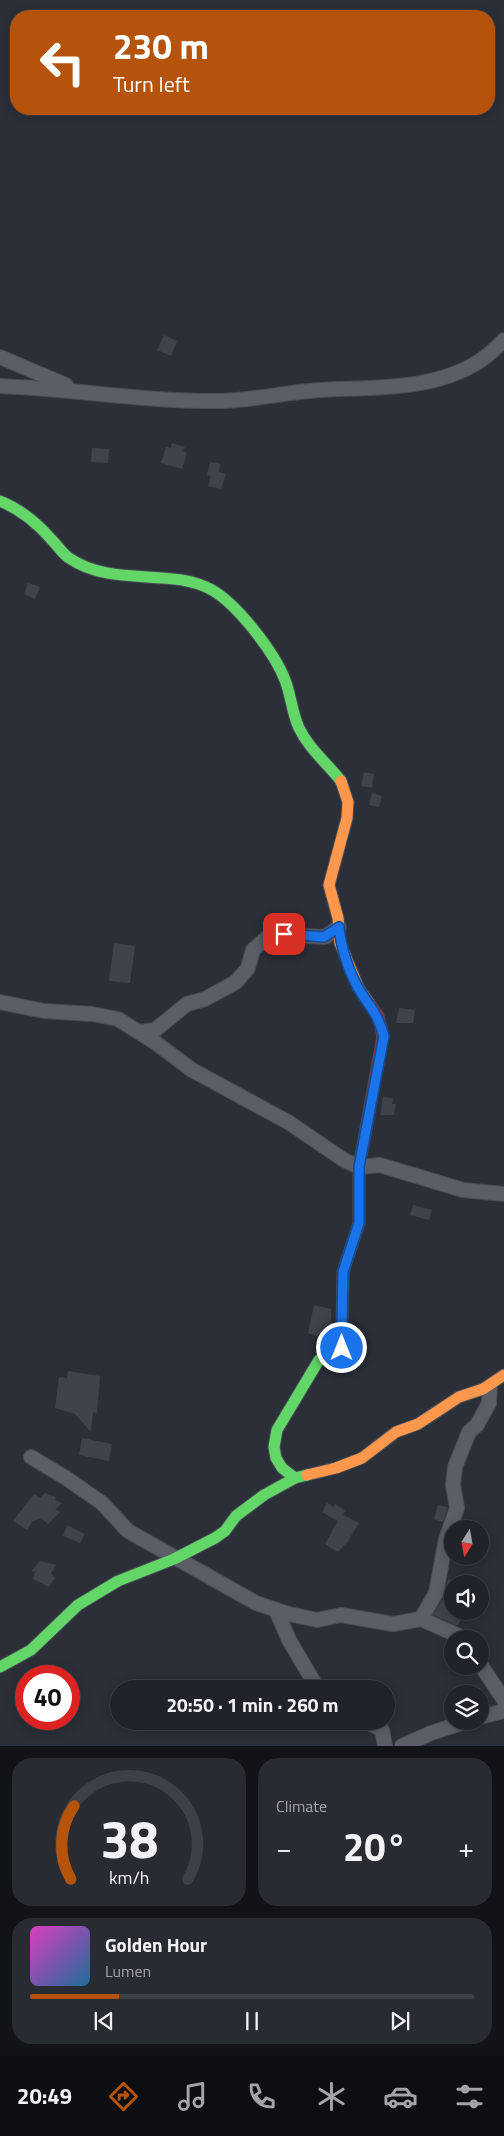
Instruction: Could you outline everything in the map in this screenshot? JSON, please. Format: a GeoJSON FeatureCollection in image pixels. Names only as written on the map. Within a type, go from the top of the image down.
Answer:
{"type":"FeatureCollection","features":[{"type":"Feature","properties":{"kind":"street"},"geometry":{"type":"LineString","coordinates":[[0,386],[143,399],[223,401],[435,381],[478,362],[504,340]]}},
{"type":"Feature","properties":{"kind":"street"},"geometry":{"type":"LineString","coordinates":[[0,357],[80,392]]}},
{"type":"Feature","properties":{"kind":"street"},"geometry":{"type":"LineString","coordinates":[[0,501],[13,506],[40,526],[68,558],[100,571],[126,577],[182,580],[212,590],[238,612],[258,636],[285,679],[298,726],[306,740],[344,786],[348,802],[347,818],[329,885],[339,927],[340,943],[359,989],[378,1016],[384,1036],[359,1167],[359,1223],[343,1272],[342,1323],[345,1338],[342,1348],[335,1354],[319,1360],[276,1430],[273,1455],[277,1464],[295,1478]]}},
{"type":"Feature","properties":{"kind":"street"},"geometry":{"type":"LineString","coordinates":[[139,1032],[155,1030],[187,1004],[205,999],[236,982],[248,968],[253,950],[271,934],[324,937],[339,927]]}},
{"type":"Feature","properties":{"kind":"street"},"geometry":{"type":"LineString","coordinates":[[0,1002],[44,1011],[92,1014],[118,1019],[192,1070],[288,1122],[344,1160],[359,1167],[380,1165],[463,1190],[504,1194]]}},
{"type":"Feature","properties":{"kind":"street"},"geometry":{"type":"LineString","coordinates":[[0,1667],[31,1650],[78,1605],[118,1581],[174,1559],[215,1538],[250,1506],[295,1478],[336,1468],[355,1461],[396,1432],[418,1424],[459,1397],[466,1397],[490,1386],[504,1375]]}},
{"type":"Feature","properties":{"kind":"street"},"geometry":{"type":"LineString","coordinates":[[420,1619],[436,1593],[446,1540],[457,1508],[453,1485],[455,1467],[469,1432],[477,1425],[489,1403],[490,1386]]}},
{"type":"Feature","properties":{"kind":"street"},"geometry":{"type":"LineString","coordinates":[[31,1457],[102,1503],[128,1532],[256,1603],[317,1620],[341,1615],[393,1624],[420,1619],[445,1630]]}},
{"type":"Feature","properties":{"kind":"street"},"geometry":{"type":"LineString","coordinates":[[276,1610],[288,1640],[312,1680]]}},
{"type":"Feature","properties":{"kind":"street"},"geometry":{"type":"LineString","coordinates":[[487,1675],[504,1700]]}},
{"type":"Feature","properties":{"kind":"street"},"geometry":{"type":"LineString","coordinates":[[489,1714],[504,1710]]}},
{"type":"Feature","properties":{"kind":"street"},"geometry":{"type":"LineString","coordinates":[[402,1746],[444,1729]]}},
{"type":"Feature","properties":{"kind":"street"},"geometry":{"type":"LineString","coordinates":[[382,1730],[385,1746]]}},
{"type":"Feature","properties":{"kind":"building"},"geometry":{"type":"Polygon","coordinates":[[[164,335],[177,341],[171,356],[157,350],[164,335]]]}},
{"type":"Feature","properties":{"kind":"building"},"geometry":{"type":"Polygon","coordinates":[[[172,443],[185,447],[183,451],[187,453],[182,469],[161,463],[166,447],[171,448],[172,443]]]}},
{"type":"Feature","properties":{"kind":"building"},"geometry":{"type":"Polygon","coordinates":[[[92,448],[109,449],[108,463],[91,462],[92,448]]]}},
{"type":"Feature","properties":{"kind":"building"},"geometry":{"type":"Polygon","coordinates":[[[210,462],[220,464],[219,472],[226,474],[221,489],[208,486],[211,476],[207,475],[210,462]]]}},
{"type":"Feature","properties":{"kind":"building"},"geometry":{"type":"Polygon","coordinates":[[[28,583],[40,587],[35,599],[24,594],[28,583]]]}},
{"type":"Feature","properties":{"kind":"building"},"geometry":{"type":"Polygon","coordinates":[[[364,772],[374,774],[372,788],[361,786],[364,772]]]}},
{"type":"Feature","properties":{"kind":"building"},"geometry":{"type":"Polygon","coordinates":[[[372,793],[382,796],[379,807],[369,805],[372,793]]]}},
{"type":"Feature","properties":{"kind":"building"},"geometry":{"type":"Polygon","coordinates":[[[114,943],[135,946],[130,983],[109,981],[114,943]]]}},
{"type":"Feature","properties":{"kind":"building"},"geometry":{"type":"Polygon","coordinates":[[[399,1008],[415,1010],[413,1023],[396,1023],[399,1008]]]}},
{"type":"Feature","properties":{"kind":"building"},"geometry":{"type":"Polygon","coordinates":[[[383,1097],[393,1098],[392,1104],[396,1104],[394,1115],[380,1115],[383,1097]]]}},
{"type":"Feature","properties":{"kind":"building"},"geometry":{"type":"Polygon","coordinates":[[[413,1205],[432,1210],[429,1220],[410,1215],[413,1205]]]}},
{"type":"Feature","properties":{"kind":"building"},"geometry":{"type":"Polygon","coordinates":[[[314,1305],[331,1309],[332,1342],[308,1333],[314,1305]]]}},
{"type":"Feature","properties":{"kind":"building"},"geometry":{"type":"Polygon","coordinates":[[[68,1371],[100,1376],[97,1413],[93,1412],[91,1432],[75,1414],[55,1408],[59,1377],[67,1378],[68,1371]]]}},
{"type":"Feature","properties":{"kind":"building"},"geometry":{"type":"Polygon","coordinates":[[[82,1438],[112,1444],[109,1461],[79,1455],[82,1438]]]}},
{"type":"Feature","properties":{"kind":"building"},"geometry":{"type":"Polygon","coordinates":[[[45,1493],[56,1497],[55,1500],[62,1503],[55,1509],[60,1512],[48,1524],[41,1518],[32,1522],[27,1530],[13,1521],[34,1494],[40,1498],[45,1493]]]}},
{"type":"Feature","properties":{"kind":"building"},"geometry":{"type":"Polygon","coordinates":[[[327,1503],[333,1507],[335,1504],[345,1511],[343,1515],[359,1523],[348,1541],[338,1552],[325,1544],[338,1521],[322,1512],[327,1503]]]}},
{"type":"Feature","properties":{"kind":"building"},"geometry":{"type":"Polygon","coordinates":[[[438,1505],[448,1507],[443,1522],[434,1519],[438,1505]]]}},
{"type":"Feature","properties":{"kind":"building"},"geometry":{"type":"Polygon","coordinates":[[[67,1525],[85,1534],[80,1543],[63,1536],[67,1525]]]}},
{"type":"Feature","properties":{"kind":"building"},"geometry":{"type":"Polygon","coordinates":[[[40,1561],[56,1565],[51,1573],[55,1578],[49,1587],[33,1579],[35,1572],[31,1571],[40,1561]]]}},
{"type":"Feature","properties":{"kind":"building"},"geometry":{"type":"Polygon","coordinates":[[[444,1597],[444,1620],[433,1615],[444,1597]]]}},
{"type":"Feature","properties":{"kind":"building"},"geometry":{"type":"Polygon","coordinates":[[[444,1620],[460,1620],[458,1626],[444,1620]]]}},
{"type":"Feature","properties":{"kind":"traffic: fast"},"geometry":{"type":"LineString","coordinates":[[0,501],[28,517],[69,558],[86,567],[123,575],[196,583],[212,590],[233,606],[264,643],[280,669],[303,736],[341,781]]}},
{"type":"Feature","properties":{"kind":"traffic: fast"},"geometry":{"type":"LineString","coordinates":[[295,1478],[282,1468],[276,1458],[274,1447],[277,1430],[319,1360],[335,1354],[342,1348],[345,1338],[342,1323],[343,1272],[359,1223],[359,1195]]}},
{"type":"Feature","properties":{"kind":"traffic: fast"},"geometry":{"type":"LineString","coordinates":[[0,1667],[31,1650],[78,1605],[118,1581],[174,1559],[215,1538],[225,1531],[236,1516],[264,1495],[295,1478],[307,1475]]}},
{"type":"Feature","properties":{"kind":"traffic: slow"},"geometry":{"type":"LineString","coordinates":[[341,781],[348,802],[347,818],[329,885],[338,918],[340,943],[359,989],[369,1003]]}},
{"type":"Feature","properties":{"kind":"traffic: slow"},"geometry":{"type":"LineString","coordinates":[[307,1475],[336,1468],[362,1458],[396,1432],[418,1424],[459,1397],[483,1389],[504,1375]]}},
{"type":"Feature","properties":{"kind":"traffic: jam"},"geometry":{"type":"LineString","coordinates":[[359,1195],[359,1167],[383,1036],[378,1016],[369,1003]]}},
{"type":"Feature","properties":{"kind":"route"},"geometry":{"type":"LineString","coordinates":[[284,934],[324,937],[339,927],[340,943],[359,989],[378,1016],[384,1036],[359,1167],[359,1223],[343,1272],[342,1323],[345,1338],[342,1348]]}}]}
